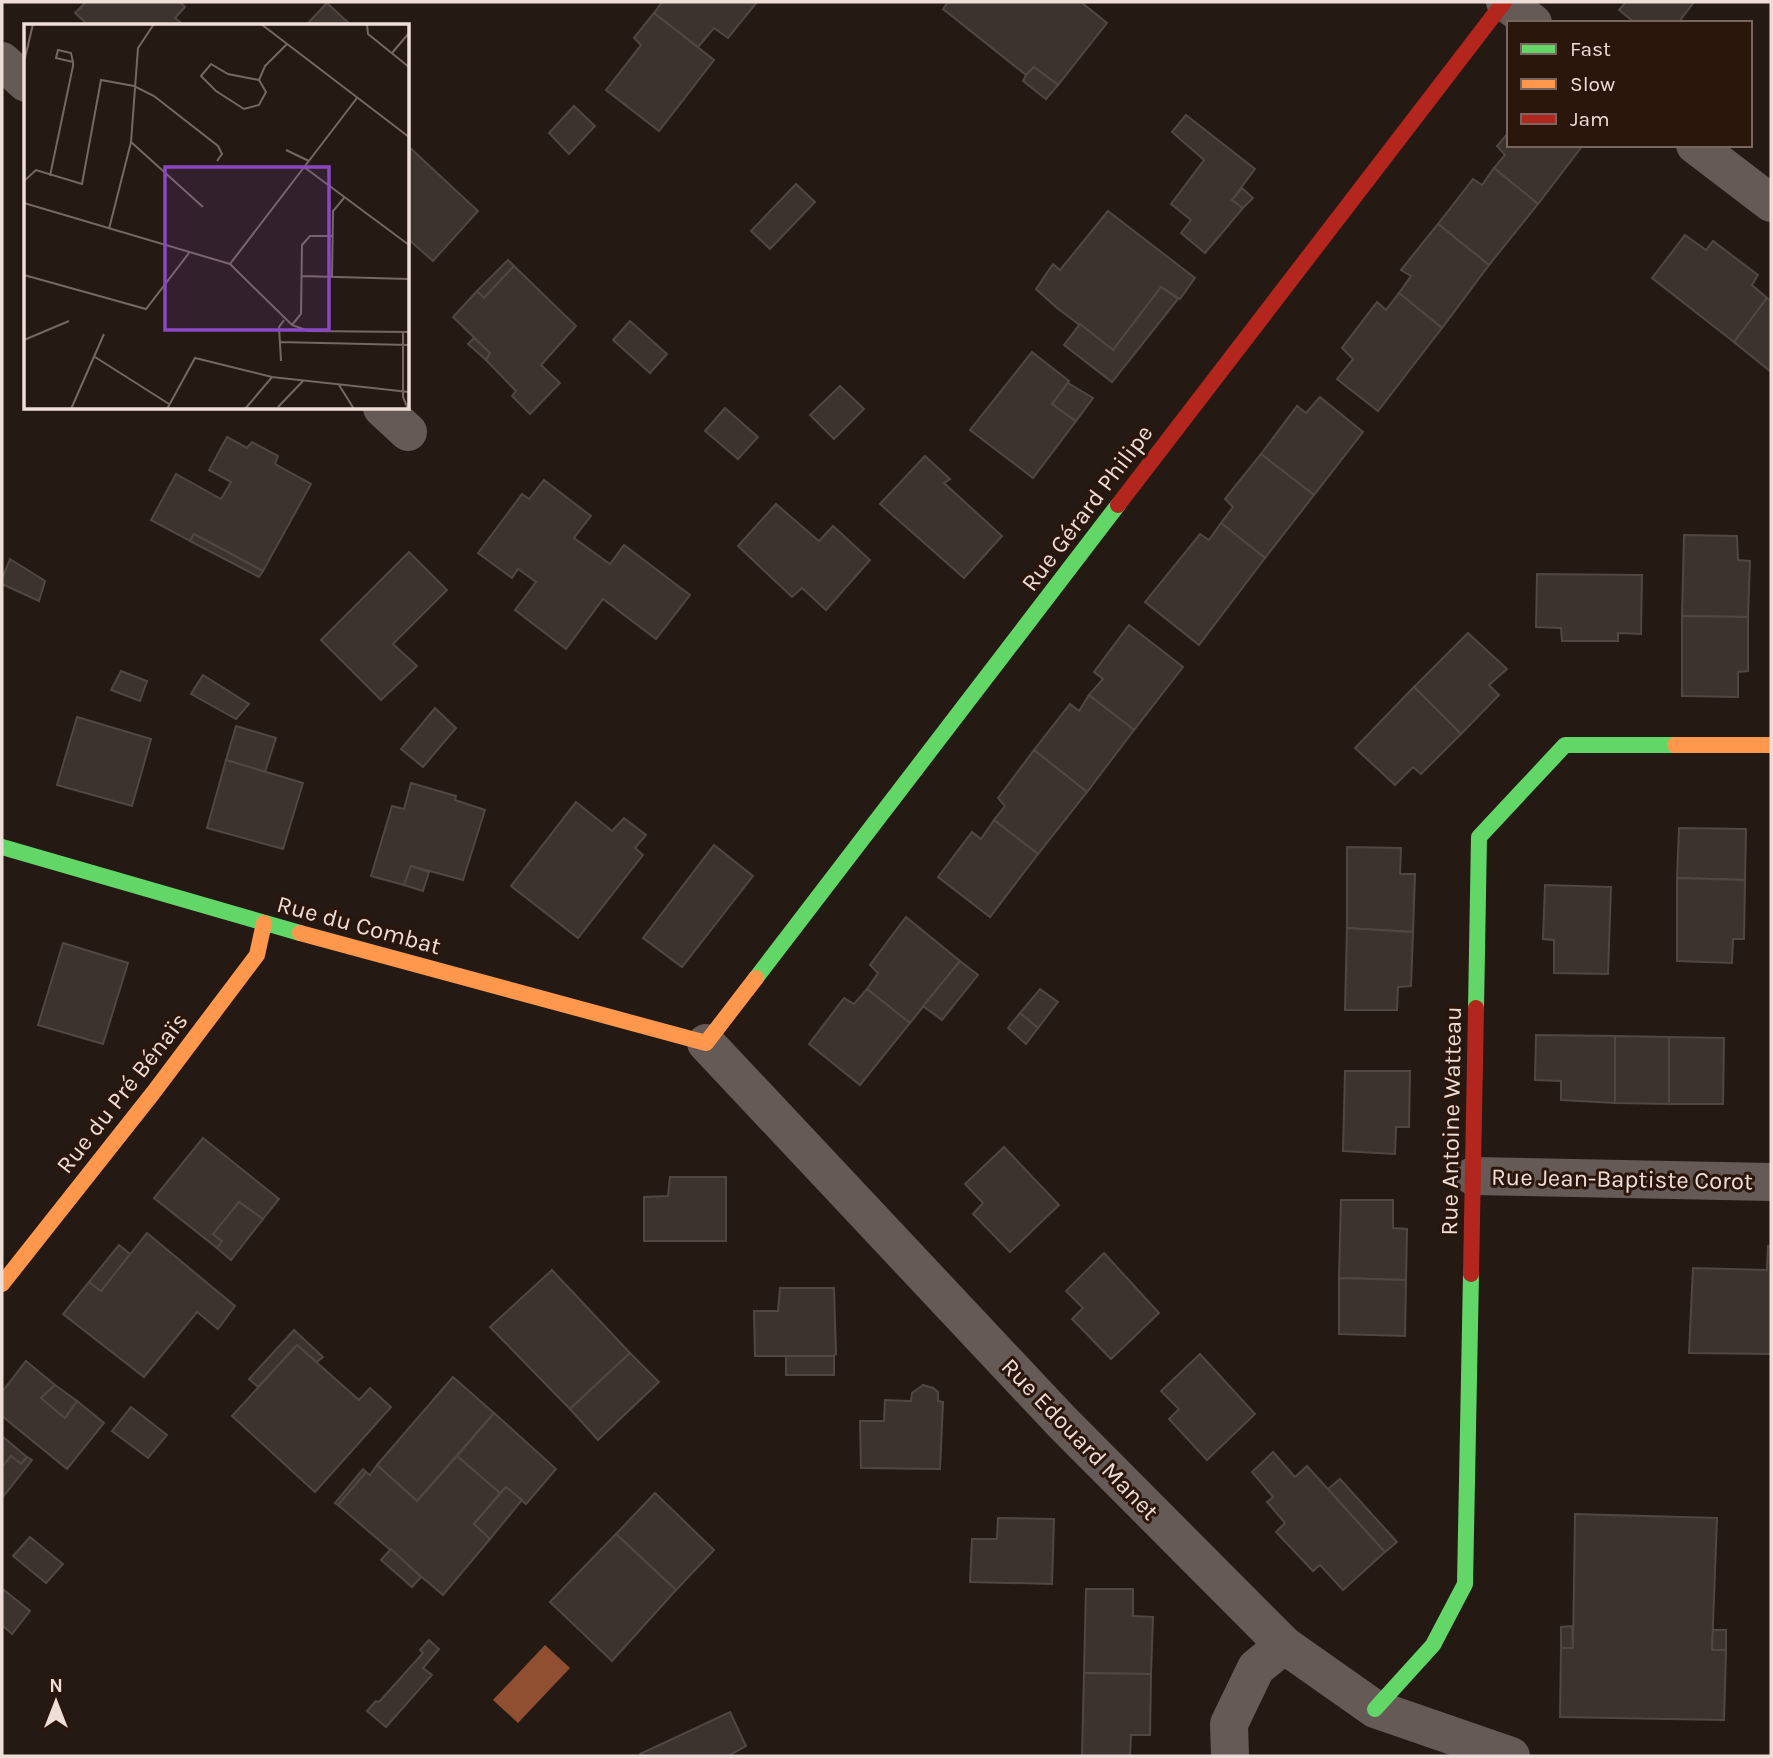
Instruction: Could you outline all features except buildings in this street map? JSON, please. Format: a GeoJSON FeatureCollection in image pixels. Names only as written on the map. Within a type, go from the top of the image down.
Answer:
{"type":"FeatureCollection","features":[{"type":"Feature","properties":{"kind":"street"},"geometry":{"type":"LineString","coordinates":[[1505,2],[1530,21]]}},
{"type":"Feature","properties":{"kind":"street","name":"Rue Gérard Philipe"},"geometry":{"type":"LineString","coordinates":[[706,1043],[1505,2]]}},
{"type":"Feature","properties":{"kind":"street"},"geometry":{"type":"LineString","coordinates":[[2,61],[24,81]]}},
{"type":"Feature","properties":{"kind":"street"},"geometry":{"type":"LineString","coordinates":[[1698,147],[1771,203]]}},
{"type":"Feature","properties":{"kind":"street","name":"Rue Antoine Watteau"},"geometry":{"type":"LineString","coordinates":[[1375,1709],[1433,1645],[1465,1584],[1479,837],[1565,745],[1771,745]]}},
{"type":"Feature","properties":{"kind":"street","name":"Rue du Combat"},"geometry":{"type":"LineString","coordinates":[[2,847],[264,923],[706,1043]]}},
{"type":"Feature","properties":{"kind":"street","name":"Rue du Pré Bénaïs"},"geometry":{"type":"LineString","coordinates":[[2,1284],[153,1093],[257,955],[264,923]]}},
{"type":"Feature","properties":{"kind":"street","name":"Rue Edouard Manet"},"geometry":{"type":"LineString","coordinates":[[706,1043],[1062,1422],[1284,1645],[1375,1709],[1511,1756]]}},
{"type":"Feature","properties":{"kind":"street","name":"Rue Jean-Baptiste Corot"},"geometry":{"type":"LineString","coordinates":[[1473,1176],[1771,1182]]}},
{"type":"Feature","properties":{"kind":"street"},"geometry":{"type":"LineString","coordinates":[[1230,1756],[1229,1724],[1256,1668],[1284,1645]]}},
{"type":"Feature","properties":{"kind":"shaded area"},"geometry":{"type":"Polygon","coordinates":[[[545,1645],[570,1668],[518,1723],[493,1700],[545,1645]]]}},
{"type":"Feature","properties":{"kind":"traffic: fast"},"geometry":{"type":"LineString","coordinates":[[756,978],[1118,505]]}},
{"type":"Feature","properties":{"kind":"traffic: fast"},"geometry":{"type":"LineString","coordinates":[[1476,1008],[1479,837],[1565,745],[1675,745]]}},
{"type":"Feature","properties":{"kind":"traffic: fast"},"geometry":{"type":"LineString","coordinates":[[2,847],[300,933]]}},
{"type":"Feature","properties":{"kind":"traffic: fast"},"geometry":{"type":"LineString","coordinates":[[1375,1709],[1433,1645],[1465,1584],[1471,1274]]}},
{"type":"Feature","properties":{"kind":"traffic: slow"},"geometry":{"type":"LineString","coordinates":[[1675,745],[1771,745]]}},
{"type":"Feature","properties":{"kind":"traffic: slow"},"geometry":{"type":"LineString","coordinates":[[2,1284],[153,1093],[257,955],[264,923]]}},
{"type":"Feature","properties":{"kind":"traffic: slow"},"geometry":{"type":"LineString","coordinates":[[300,933],[706,1043],[756,978]]}},
{"type":"Feature","properties":{"kind":"traffic: jam"},"geometry":{"type":"LineString","coordinates":[[1118,505],[1504,2]]}},
{"type":"Feature","properties":{"kind":"traffic: jam"},"geometry":{"type":"LineString","coordinates":[[1471,1274],[1476,1008]]}}]}
